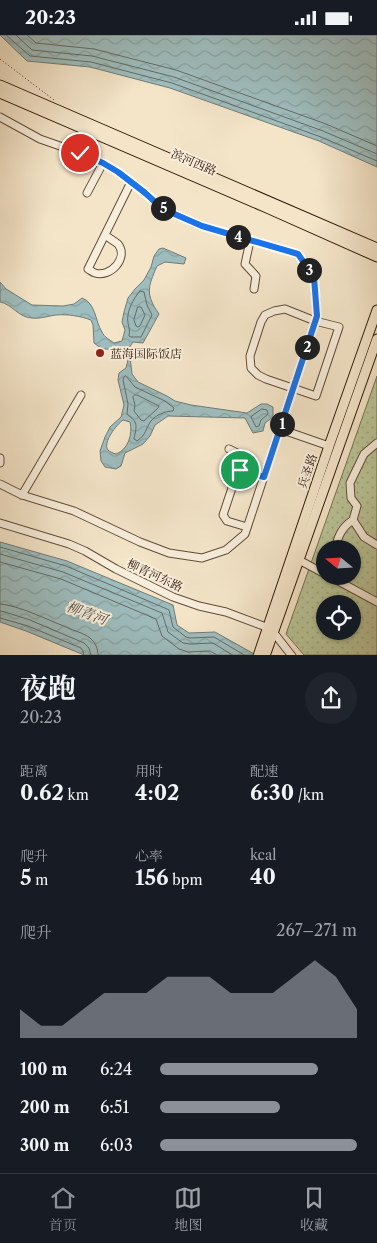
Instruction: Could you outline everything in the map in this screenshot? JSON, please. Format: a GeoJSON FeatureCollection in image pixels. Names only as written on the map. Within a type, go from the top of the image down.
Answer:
{"type":"FeatureCollection","features":[{"type":"Feature","properties":{"kind":"main road","name":"滨河西路"},"geometry":{"type":"LineString","coordinates":[[0,85],[377,248]]}},
{"type":"Feature","properties":{"kind":"main road","name":"滨河西路"},"geometry":{"type":"LineString","coordinates":[[0,93],[267,207],[377,257]]}},
{"type":"Feature","properties":{"kind":"main road"},"geometry":{"type":"LineString","coordinates":[[367,253],[377,261]]}},
{"type":"Feature","properties":{"kind":"main road","name":"兵圣路"},"geometry":{"type":"LineString","coordinates":[[266,643],[329,446],[377,310]]}},
{"type":"Feature","properties":{"kind":"main road","name":"兵圣路"},"geometry":{"type":"LineString","coordinates":[[270,630],[299,560],[377,339]]}},
{"type":"Feature","properties":{"kind":"main road"},"geometry":{"type":"LineString","coordinates":[[258,655],[266,643]]}},
{"type":"Feature","properties":{"kind":"main road"},"geometry":{"type":"LineString","coordinates":[[265,655],[266,643]]}},
{"type":"Feature","properties":{"kind":"street"},"geometry":{"type":"LineString","coordinates":[[0,117],[40,139],[103,163],[118,172],[163,209],[202,226],[298,254],[314,277],[317,316],[245,534],[226,550],[202,558],[169,553],[74,511],[22,495],[0,484]]}},
{"type":"Feature","properties":{"kind":"street"},"geometry":{"type":"LineString","coordinates":[[87,193],[103,163]]}},
{"type":"Feature","properties":{"kind":"street"},"geometry":{"type":"LineString","coordinates":[[105,235],[118,245],[121,253],[118,264],[112,270],[104,274],[95,273],[88,269],[131,182]]}},
{"type":"Feature","properties":{"kind":"street"},"geometry":{"type":"LineString","coordinates":[[250,241],[245,264],[256,275],[254,289]]}},
{"type":"Feature","properties":{"kind":"street"},"geometry":{"type":"LineString","coordinates":[[285,309],[315,321],[339,327],[316,396],[293,389],[258,375],[251,368],[250,356],[265,315],[285,309]]}},
{"type":"Feature","properties":{"kind":"street"},"geometry":{"type":"LineString","coordinates":[[22,495],[81,395]]}},
{"type":"Feature","properties":{"kind":"street"},"geometry":{"type":"LineString","coordinates":[[280,429],[329,446]]}},
{"type":"Feature","properties":{"kind":"street"},"geometry":{"type":"LineString","coordinates":[[338,540],[346,525],[353,520],[357,506],[351,498],[350,483],[364,454],[377,443]]}},
{"type":"Feature","properties":{"kind":"street"},"geometry":{"type":"LineString","coordinates":[[229,449],[241,455],[240,470],[236,475],[223,515],[227,521],[247,527]]}},
{"type":"Feature","properties":{"kind":"street"},"geometry":{"type":"LineString","coordinates":[[0,458],[0,463]]}},
{"type":"Feature","properties":{"kind":"street"},"geometry":{"type":"LineString","coordinates":[[240,470],[264,477]]}},
{"type":"Feature","properties":{"kind":"street"},"geometry":{"type":"LineString","coordinates":[[353,520],[364,537],[377,545]]}},
{"type":"Feature","properties":{"kind":"street","name":"柳青河东路"},"geometry":{"type":"LineString","coordinates":[[0,523],[69,543],[173,597],[199,606],[226,612],[270,630]]}},
{"type":"Feature","properties":{"kind":"street"},"geometry":{"type":"LineString","coordinates":[[299,560],[316,569]]}},
{"type":"Feature","properties":{"kind":"street"},"geometry":{"type":"LineString","coordinates":[[346,585],[377,602]]}},
{"type":"Feature","properties":{"kind":"street"},"geometry":{"type":"LineString","coordinates":[[270,630],[292,655]]}},
{"type":"Feature","properties":{"kind":"path"},"geometry":{"type":"LineString","coordinates":[[0,59],[55,101]]}},
{"type":"Feature","properties":{"kind":"green space"},"geometry":{"type":"Polygon","coordinates":[[[377,376],[377,655],[304,655],[286,634],[316,549],[316,585],[361,585],[361,540],[319,540],[377,376]]]}},
{"type":"Feature","properties":{"kind":"water"},"geometry":{"type":"Polygon","coordinates":[[[0,35],[377,35],[377,167],[319,141],[170,88],[90,67],[27,61],[0,35]]]}},
{"type":"Feature","properties":{"kind":"water"},"geometry":{"type":"Polygon","coordinates":[[[163,248],[186,258],[184,264],[165,262],[157,266],[149,290],[159,314],[143,343],[133,342],[129,348],[132,374],[138,382],[175,401],[247,413],[261,404],[267,404],[273,407],[273,417],[265,423],[263,431],[253,433],[245,418],[168,416],[155,425],[150,436],[143,444],[125,453],[121,466],[116,469],[105,467],[101,461],[100,451],[110,427],[121,417],[124,405],[118,380],[119,373],[126,368],[128,360],[122,350],[104,349],[94,343],[91,320],[65,315],[38,318],[27,317],[0,302],[0,282],[6,289],[32,305],[63,306],[74,304],[82,298],[87,300],[93,308],[103,334],[114,343],[122,341],[125,330],[122,322],[128,298],[144,280],[159,249],[163,248]],[[123,420],[114,429],[107,443],[109,451],[116,454],[124,449],[129,441],[130,422],[123,420]]]}},
{"type":"Feature","properties":{"kind":"water","name":"柳青河"},"geometry":{"type":"Polygon","coordinates":[[[0,542],[67,561],[173,605],[177,625],[189,633],[215,632],[256,655],[84,655],[0,622],[0,542]]]}},
{"type":"Feature","properties":{"kind":"place","name":"蓝海国际饭店"},"geometry":{"type":"Point","coordinates":[100,353]}},
{"type":"Feature","properties":{"kind":"route"},"geometry":{"type":"LineString","coordinates":[[80,153],[118,172],[163,209],[202,226],[298,254],[314,277],[317,316],[264,477],[240,470]]}}]}
